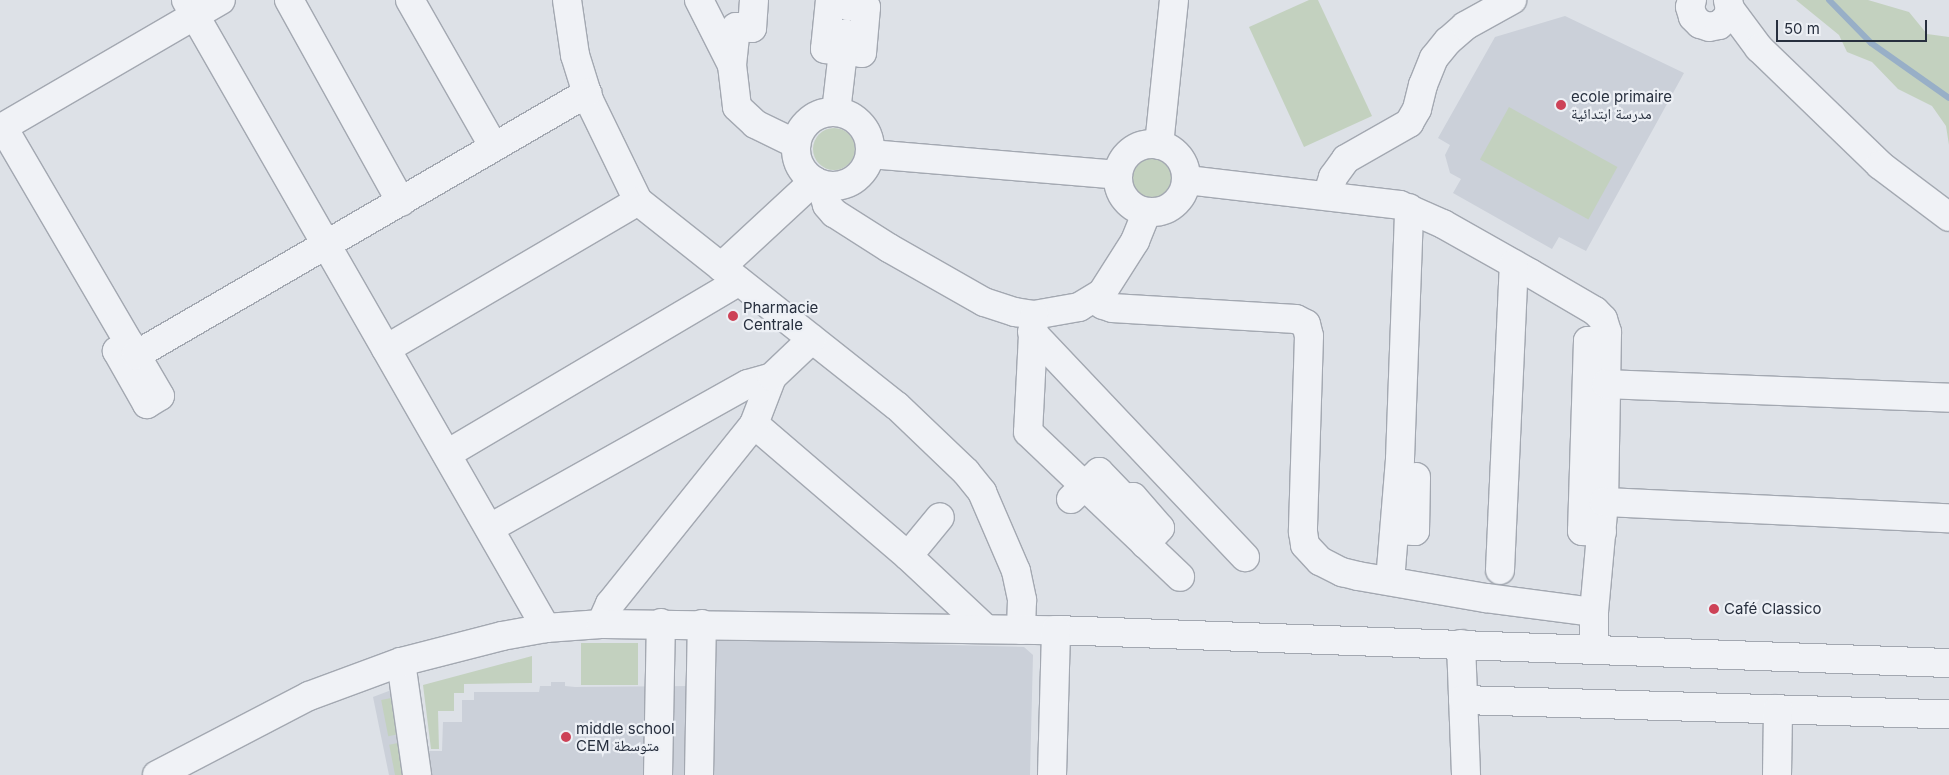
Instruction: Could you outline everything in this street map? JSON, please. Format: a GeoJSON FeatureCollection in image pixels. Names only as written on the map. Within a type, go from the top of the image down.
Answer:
{"type":"FeatureCollection","features":[{"type":"Feature","properties":{"kind":"street"},"geometry":{"type":"LineString","coordinates":[[289,0],[401,202]]}},
{"type":"Feature","properties":{"kind":"street"},"geometry":{"type":"LineString","coordinates":[[305,0],[376,125],[363,133]]}},
{"type":"Feature","properties":{"kind":"street"},"geometry":{"type":"LineString","coordinates":[[410,0],[494,147]]}},
{"type":"Feature","properties":{"kind":"street"},"geometry":{"type":"LineString","coordinates":[[423,0],[465,73],[455,78]]}},
{"type":"Feature","properties":{"kind":"street"},"geometry":{"type":"LineString","coordinates":[[567,0],[575,55],[587,93],[630,188],[638,201],[897,406],[966,472],[982,492],[1016,571],[1022,600],[1021,630]]}},
{"type":"Feature","properties":{"kind":"street"},"geometry":{"type":"LineString","coordinates":[[699,0],[732,65]]}},
{"type":"Feature","properties":{"kind":"street"},"geometry":{"type":"LineString","coordinates":[[754,0],[752,28],[736,27],[732,65],[738,107],[755,124],[796,144]]}},
{"type":"Feature","properties":{"kind":"street"},"geometry":{"type":"LineString","coordinates":[[1159,145],[1174,0]]}},
{"type":"Feature","properties":{"kind":"street"},"geometry":{"type":"LineString","coordinates":[[1170,40],[1189,41],[1192,0]]}},
{"type":"Feature","properties":{"kind":"street"},"geometry":{"type":"LineString","coordinates":[[1327,196],[1333,177],[1346,159],[1408,123],[1417,109],[1423,85],[1434,58],[1448,41],[1465,26],[1512,0]]}},
{"type":"Feature","properties":{"kind":"street"},"geometry":{"type":"LineString","coordinates":[[842,2],[866,7],[862,53],[825,49],[842,2]]}},
{"type":"Feature","properties":{"kind":"street"},"geometry":{"type":"LineString","coordinates":[[546,628],[490,528],[326,246],[292,186],[306,178],[275,124],[257,124],[266,109],[208,4],[170,30],[163,18],[138,33],[134,51],[116,45],[84,64],[91,76],[68,89],[62,79],[28,99],[10,119],[133,349],[326,246],[587,93]]}},
{"type":"Feature","properties":{"kind":"street"},"geometry":{"type":"LineString","coordinates":[[1686,4],[1700,24],[1726,8],[1759,48],[1880,165],[1949,217]]}},
{"type":"Feature","properties":{"kind":"street"},"geometry":{"type":"LineString","coordinates":[[836,112],[843,51]]}},
{"type":"Feature","properties":{"kind":"street"},"geometry":{"type":"LineString","coordinates":[[447,454],[730,274],[821,183],[844,185],[854,180],[865,169],[870,154],[869,138],[861,123],[852,117],[836,112],[826,112],[812,118],[802,130],[796,144],[800,165],[821,183],[827,205],[834,213],[889,248],[984,302],[1015,312],[1033,323],[1245,556]]}},
{"type":"Feature","properties":{"kind":"street"},"geometry":{"type":"LineString","coordinates":[[1159,145],[1172,150],[1179,157],[1186,170],[1187,180],[1185,190],[1176,203],[1163,211],[1147,212],[1137,209],[1125,200],[1120,190],[1118,175],[1121,164],[1132,151],[1142,146],[1159,145]]}},
{"type":"Feature","properties":{"kind":"street"},"geometry":{"type":"LineString","coordinates":[[870,154],[1118,175]]}},
{"type":"Feature","properties":{"kind":"street"},"geometry":{"type":"LineString","coordinates":[[1187,180],[1382,202],[1409,208],[1514,264],[1595,310],[1603,318],[1607,332],[1604,502],[1594,612],[1594,649]]}},
{"type":"Feature","properties":{"kind":"street"},"geometry":{"type":"LineString","coordinates":[[386,349],[638,201]]}},
{"type":"Feature","properties":{"kind":"street"},"geometry":{"type":"LineString","coordinates":[[1390,581],[1396,530],[1415,531],[1417,460],[1400,460],[1403,382],[1422,382],[1424,310],[1406,309],[1409,208]]}},
{"type":"Feature","properties":{"kind":"street"},"geometry":{"type":"LineString","coordinates":[[1033,323],[1080,307],[1102,293],[1135,241],[1147,212]]}},
{"type":"Feature","properties":{"kind":"street"},"geometry":{"type":"LineString","coordinates":[[1500,570],[1514,264]]}},
{"type":"Feature","properties":{"kind":"street"},"geometry":{"type":"LineString","coordinates":[[1095,299],[1103,306],[1112,308],[1296,318],[1304,321],[1308,328],[1309,336],[1307,396],[1323,396],[1322,488],[1304,488],[1303,532],[1305,546],[1312,555],[1342,572],[1486,598],[1594,612]]}},
{"type":"Feature","properties":{"kind":"street"},"geometry":{"type":"LineString","coordinates":[[1033,323],[1027,425],[1033,438],[1071,499],[1098,472],[1128,502],[1133,497],[1160,528],[1145,544],[1180,577]]}},
{"type":"Feature","properties":{"kind":"street"},"geometry":{"type":"LineString","coordinates":[[601,624],[610,604],[754,424],[772,378],[812,339]]}},
{"type":"Feature","properties":{"kind":"street"},"geometry":{"type":"LineString","coordinates":[[1602,532],[1582,532],[1588,341],[1607,342]]}},
{"type":"Feature","properties":{"kind":"street"},"geometry":{"type":"LineString","coordinates":[[490,528],[748,384],[772,378]]}},
{"type":"Feature","properties":{"kind":"street"},"geometry":{"type":"LineString","coordinates":[[1606,384],[1949,398]]}},
{"type":"Feature","properties":{"kind":"street"},"geometry":{"type":"LineString","coordinates":[[754,424],[908,556],[986,629]]}},
{"type":"Feature","properties":{"kind":"street"},"geometry":{"type":"LineString","coordinates":[[1604,502],[1949,518]]}},
{"type":"Feature","properties":{"kind":"street"},"geometry":{"type":"LineString","coordinates":[[908,556],[940,517]]}},
{"type":"Feature","properties":{"kind":"street"},"geometry":{"type":"LineString","coordinates":[[658,775],[661,623]]}},
{"type":"Feature","properties":{"kind":"street"},"geometry":{"type":"LineString","coordinates":[[157,775],[309,696],[401,662],[502,636],[546,628],[601,624],[661,623],[1056,630],[1949,663]]}},
{"type":"Feature","properties":{"kind":"street"},"geometry":{"type":"LineString","coordinates":[[699,775],[702,624]]}},
{"type":"Feature","properties":{"kind":"street"},"geometry":{"type":"LineString","coordinates":[[1052,775],[1056,630]]}},
{"type":"Feature","properties":{"kind":"street"},"geometry":{"type":"LineString","coordinates":[[1461,644],[1466,775]]}},
{"type":"Feature","properties":{"kind":"street"},"geometry":{"type":"LineString","coordinates":[[401,662],[416,775]]}},
{"type":"Feature","properties":{"kind":"street"},"geometry":{"type":"LineString","coordinates":[[1463,700],[1949,714]]}},
{"type":"Feature","properties":{"kind":"street"},"geometry":{"type":"LineString","coordinates":[[1777,775],[1778,709]]}},
{"type":"Feature","properties":{"kind":"shaded area","name":"ecole primaire مدرسة ابتدائية"},"geometry":{"type":"Polygon","coordinates":[[[1565,16],[1684,73],[1586,251],[1559,237],[1552,249],[1453,193],[1461,179],[1450,173],[1445,155],[1450,145],[1438,138],[1495,37],[1565,16]]]}},
{"type":"Feature","properties":{"kind":"shaded area"},"geometry":{"type":"Polygon","coordinates":[[[693,638],[1024,647],[1033,655],[1030,775],[389,775],[373,697],[415,681],[425,751],[442,751],[443,722],[462,722],[462,700],[474,700],[474,692],[539,692],[540,686],[551,686],[551,682],[565,682],[565,686],[575,687],[691,686],[693,638]]]}},
{"type":"Feature","properties":{"kind":"green space"},"geometry":{"type":"Polygon","coordinates":[[[1309,0],[1318,0],[1372,116],[1304,147],[1249,27],[1309,0]]]}},
{"type":"Feature","properties":{"kind":"green space"},"geometry":{"type":"Polygon","coordinates":[[[1796,0],[1868,0],[1909,12],[1927,34],[1949,37],[1949,145],[1946,126],[1932,106],[1898,89],[1872,62],[1847,52],[1839,35],[1796,0]]]}},
{"type":"Feature","properties":{"kind":"green space"},"geometry":{"type":"Polygon","coordinates":[[[1509,107],[1617,167],[1588,220],[1480,159],[1509,107]]]}},
{"type":"Feature","properties":{"kind":"green space"},"geometry":{"type":"Polygon","coordinates":[[[834,128],[849,134],[855,149],[849,164],[834,170],[819,164],[813,149],[819,134],[834,128]]]}},
{"type":"Feature","properties":{"kind":"green space"},"geometry":{"type":"Polygon","coordinates":[[[1153,157],[1168,163],[1174,178],[1168,193],[1153,199],[1138,193],[1132,178],[1138,163],[1153,157]]]}},
{"type":"Feature","properties":{"kind":"green space"},"geometry":{"type":"Polygon","coordinates":[[[581,643],[638,643],[638,685],[581,685],[581,643]]]}},
{"type":"Feature","properties":{"kind":"green space"},"geometry":{"type":"Polygon","coordinates":[[[532,656],[532,683],[464,684],[464,693],[454,693],[454,711],[438,711],[439,749],[431,749],[423,685],[532,656]]]}},
{"type":"Feature","properties":{"kind":"green space"},"geometry":{"type":"Polygon","coordinates":[[[391,698],[398,734],[388,736],[381,700],[391,698]]]}},
{"type":"Feature","properties":{"kind":"green space"},"geometry":{"type":"Polygon","coordinates":[[[398,743],[404,775],[395,775],[389,745],[398,743]]]}},
{"type":"Feature","properties":{"kind":"waterway"},"geometry":{"type":"LineString","coordinates":[[1829,0],[1871,43],[1949,98]]}},
{"type":"Feature","properties":{"kind":"place","name":"ecole primaire مدرسة ابتدائية"},"geometry":{"type":"Point","coordinates":[1561,105]}},
{"type":"Feature","properties":{"kind":"place","name":"Pharmacie Centrale"},"geometry":{"type":"Point","coordinates":[733,316]}},
{"type":"Feature","properties":{"kind":"place","name":"Café Classico"},"geometry":{"type":"Point","coordinates":[1714,609]}},
{"type":"Feature","properties":{"kind":"place","name":"middle school CEM متوسطة"},"geometry":{"type":"Point","coordinates":[566,737]}}]}
